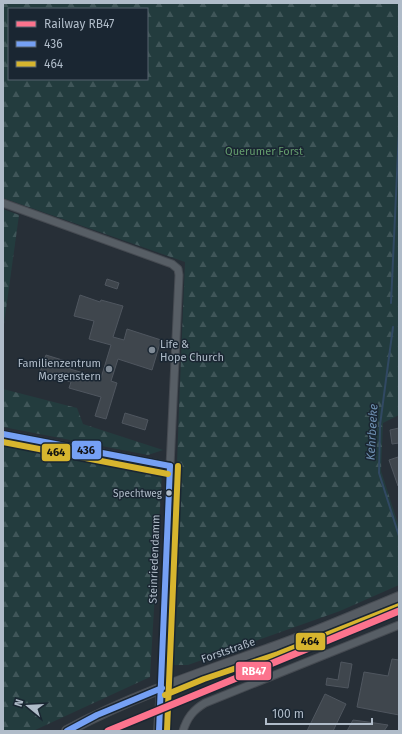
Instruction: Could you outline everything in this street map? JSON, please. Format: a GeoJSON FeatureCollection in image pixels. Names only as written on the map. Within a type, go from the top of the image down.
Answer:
{"type":"FeatureCollection","features":[{"type":"Feature","properties":{"kind":"main road","name":"Forststraße"},"geometry":{"type":"LineString","coordinates":[[67,731],[97,716],[201,672],[276,647],[399,597]]}},
{"type":"Feature","properties":{"kind":"main road","name":"Steinriedendamm"},"geometry":{"type":"LineString","coordinates":[[160,731],[162,688]]}},
{"type":"Feature","properties":{"kind":"street","name":"Steinriedendamm"},"geometry":{"type":"LineString","coordinates":[[3,203],[172,264],[178,269],[180,275],[170,466],[162,688]]}},
{"type":"Feature","properties":{"kind":"street"},"geometry":{"type":"LineString","coordinates":[[3,434],[170,466]]}},
{"type":"Feature","properties":{"kind":"street"},"geometry":{"type":"LineString","coordinates":[[183,731],[192,712],[205,703],[399,624]]}},
{"type":"Feature","properties":{"kind":"green space","name":"Querumer Forst"},"geometry":{"type":"Polygon","coordinates":[[[3,3],[399,3],[399,415],[383,423],[381,471],[399,527],[399,585],[340,611],[188,665],[173,665],[170,659],[185,262],[3,198],[3,3]]]}},
{"type":"Feature","properties":{"kind":"green space"},"geometry":{"type":"Polygon","coordinates":[[[3,209],[19,215],[3,331],[3,209]]]}},
{"type":"Feature","properties":{"kind":"green space"},"geometry":{"type":"Polygon","coordinates":[[[3,389],[77,408],[83,424],[163,450],[148,455],[3,427],[3,389]]]}},
{"type":"Feature","properties":{"kind":"green space"},"geometry":{"type":"Polygon","coordinates":[[[3,441],[162,474],[150,677],[33,731],[3,731],[3,441]]]}},
{"type":"Feature","properties":{"kind":"building"},"geometry":{"type":"Polygon","coordinates":[[[107,279],[119,283],[117,289],[105,285],[107,279]]]}},
{"type":"Feature","properties":{"kind":"building"},"geometry":{"type":"Polygon","coordinates":[[[80,295],[100,302],[101,300],[123,306],[113,337],[124,340],[127,329],[161,340],[152,370],[118,359],[111,381],[117,383],[106,419],[95,416],[101,397],[69,388],[71,382],[40,372],[46,355],[72,363],[70,369],[101,378],[111,345],[89,339],[94,321],[74,316],[80,295]]]}},
{"type":"Feature","properties":{"kind":"building"},"geometry":{"type":"Polygon","coordinates":[[[125,413],[148,420],[145,430],[122,423],[125,413]]]}},
{"type":"Feature","properties":{"kind":"building"},"geometry":{"type":"Polygon","coordinates":[[[399,428],[399,443],[392,444],[390,430],[399,428]]]}},
{"type":"Feature","properties":{"kind":"building"},"geometry":{"type":"Polygon","coordinates":[[[398,457],[399,461],[399,486],[389,460],[398,457]]]}},
{"type":"Feature","properties":{"kind":"building"},"geometry":{"type":"Polygon","coordinates":[[[392,659],[399,660],[399,715],[357,707],[364,672],[388,676],[392,659]]]}},
{"type":"Feature","properties":{"kind":"building"},"geometry":{"type":"Polygon","coordinates":[[[341,662],[352,664],[348,688],[326,685],[327,678],[338,680],[341,662]]]}},
{"type":"Feature","properties":{"kind":"building"},"geometry":{"type":"Polygon","coordinates":[[[325,694],[346,704],[333,731],[307,731],[325,694]]]}},
{"type":"Feature","properties":{"kind":"building"},"geometry":{"type":"Polygon","coordinates":[[[353,720],[388,725],[384,731],[347,731],[353,720]]]}},
{"type":"Feature","properties":{"kind":"waterway","name":"Kehrbeeke"},"geometry":{"type":"LineString","coordinates":[[391,303],[399,130]]}},
{"type":"Feature","properties":{"kind":"waterway","name":"Kehrbeeke"},"geometry":{"type":"LineString","coordinates":[[393,327],[380,425],[379,473],[399,536]]}},
{"type":"Feature","properties":{"kind":"rail line","name":"RB47"},"geometry":{"type":"LineString","coordinates":[[108,731],[399,611]]}},
{"type":"Feature","properties":{"kind":"transit line","name":"436"},"geometry":{"type":"LineString","coordinates":[[3,434],[170,466]]}},
{"type":"Feature","properties":{"kind":"transit line","name":"464"},"geometry":{"type":"LineString","coordinates":[[3,442],[168,474]]}},
{"type":"Feature","properties":{"kind":"transit line","name":"436"},"geometry":{"type":"LineString","coordinates":[[159,731],[170,466]]}},
{"type":"Feature","properties":{"kind":"transit line","name":"464"},"geometry":{"type":"LineString","coordinates":[[167,731],[178,466]]}},
{"type":"Feature","properties":{"kind":"transit line","name":"464"},"geometry":{"type":"LineString","coordinates":[[165,695],[204,679],[278,654],[399,606]]}},
{"type":"Feature","properties":{"kind":"transit line","name":"436"},"geometry":{"type":"LineString","coordinates":[[67,731],[97,715],[162,688]]}},
{"type":"Feature","properties":{"kind":"place","name":"Life & Hope Church"},"geometry":{"type":"Point","coordinates":[152,350]}},
{"type":"Feature","properties":{"kind":"place","name":"Familienzentrum Morgenstern"},"geometry":{"type":"Point","coordinates":[109,369]}},
{"type":"Feature","properties":{"kind":"place","name":"Spechtweg"},"geometry":{"type":"Point","coordinates":[169,493]}}]}
